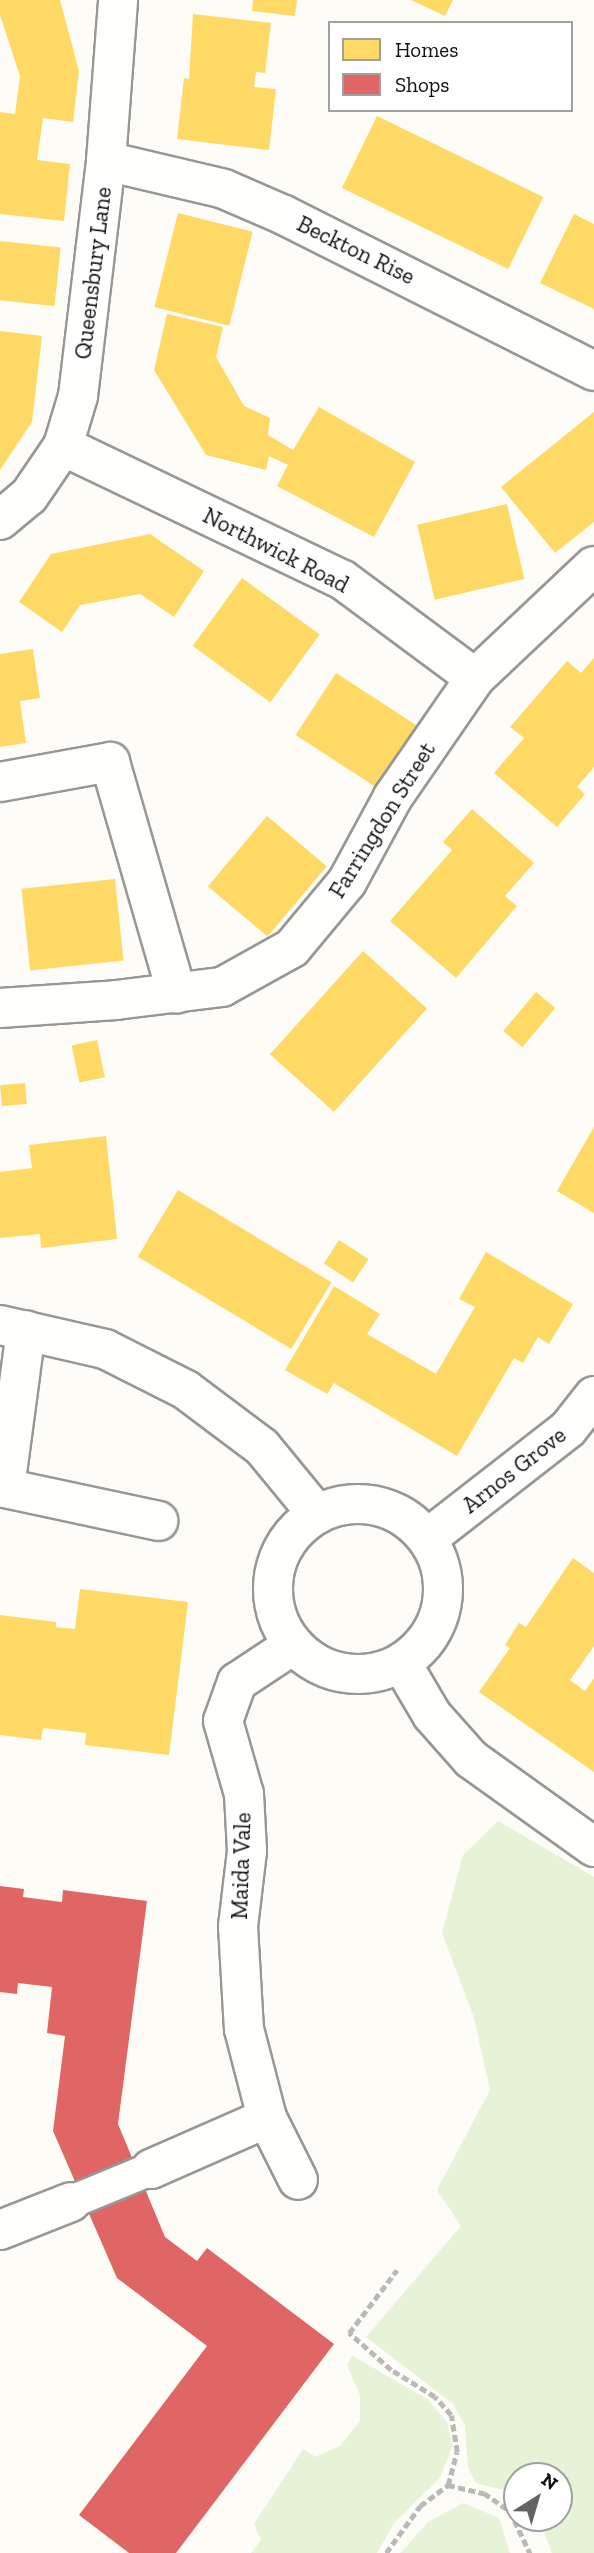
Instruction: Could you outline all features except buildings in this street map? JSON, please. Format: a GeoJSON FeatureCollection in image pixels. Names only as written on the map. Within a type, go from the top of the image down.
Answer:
{"type":"FeatureCollection","features":[{"type":"Feature","properties":{"kind":"street","name":"Queensbury Lane"},"geometry":{"type":"LineString","coordinates":[[0,520],[29,496],[63,446],[78,397],[106,161],[118,0]]}},
{"type":"Feature","properties":{"kind":"street","name":"Beckton Rise"},"geometry":{"type":"LineString","coordinates":[[106,161],[224,189],[284,215],[594,371]]}},
{"type":"Feature","properties":{"kind":"street","name":"Northwick Road"},"geometry":{"type":"LineString","coordinates":[[63,446],[344,580],[475,678]]}},
{"type":"Feature","properties":{"kind":"street","name":"Farringdon Street"},"geometry":{"type":"LineString","coordinates":[[0,1008],[177,994],[222,987],[292,948],[347,882],[393,797],[475,678],[594,566]]}},
{"type":"Feature","properties":{"kind":"street"},"geometry":{"type":"LineString","coordinates":[[0,782],[110,762],[177,994]]}},
{"type":"Feature","properties":{"kind":"street"},"geometry":{"type":"LineString","coordinates":[[158,1521],[3,1488],[13,1328],[105,1349],[186,1390],[262,1447],[317,1514]]}},
{"type":"Feature","properties":{"kind":"street","name":"Arnos Grove"},"geometry":{"type":"LineString","coordinates":[[428,1538],[568,1429],[594,1396]]}},
{"type":"Feature","properties":{"kind":"street"},"geometry":{"type":"LineString","coordinates":[[365,1504],[411,1521],[428,1538],[441,1564],[444,1592],[439,1620],[424,1645],[402,1664],[374,1674],[344,1674],[316,1663],[293,1645],[279,1623],[273,1599],[274,1573],[282,1549],[317,1514],[340,1505],[365,1504]]}},
{"type":"Feature","properties":{"kind":"street","name":"Maida Vale"},"geometry":{"type":"LineString","coordinates":[[293,1645],[237,1682],[223,1721],[244,1794],[247,1852],[238,1926],[244,2029],[267,2118],[298,2180]]}},
{"type":"Feature","properties":{"kind":"street"},"geometry":{"type":"LineString","coordinates":[[402,1664],[432,1715],[471,1759],[594,1847]]}},
{"type":"Feature","properties":{"kind":"street"},"geometry":{"type":"LineString","coordinates":[[151,2169],[267,2118]]}},
{"type":"Feature","properties":{"kind":"street"},"geometry":{"type":"LineString","coordinates":[[0,2230],[71,2202]]}},
{"type":"Feature","properties":{"kind":"lane"},"geometry":{"type":"LineString","coordinates":[[71,2202],[151,2169]]}},
{"type":"Feature","properties":{"kind":"path"},"geometry":{"type":"LineString","coordinates":[[386,2553],[420,2507],[448,2485],[457,2452],[452,2415],[435,2397],[391,2370],[349,2333],[397,2270]]}},
{"type":"Feature","properties":{"kind":"path"},"geometry":{"type":"LineString","coordinates":[[448,2485],[484,2493],[510,2511],[530,2553]]}},
{"type":"Feature","properties":{"kind":"green space"},"geometry":{"type":"Polygon","coordinates":[[[498,1821],[594,1877],[594,2553],[552,2553],[544,2532],[573,2532],[573,2462],[503,2462],[503,2490],[476,2483],[468,2468],[465,2425],[453,2404],[366,2337],[461,2226],[437,2190],[490,2090],[474,2018],[442,1933],[463,1855],[498,1821]]]}},
{"type":"Feature","properties":{"kind":"green space"},"geometry":{"type":"Polygon","coordinates":[[[353,2356],[427,2399],[447,2422],[453,2446],[439,2479],[394,2523],[377,2553],[251,2553],[261,2540],[254,2524],[303,2449],[315,2457],[340,2446],[360,2421],[360,2395],[347,2365],[353,2356]]]}},
{"type":"Feature","properties":{"kind":"green space"},"geometry":{"type":"Polygon","coordinates":[[[463,2503],[499,2518],[510,2553],[400,2553],[428,2522],[463,2503]]]}}]}
